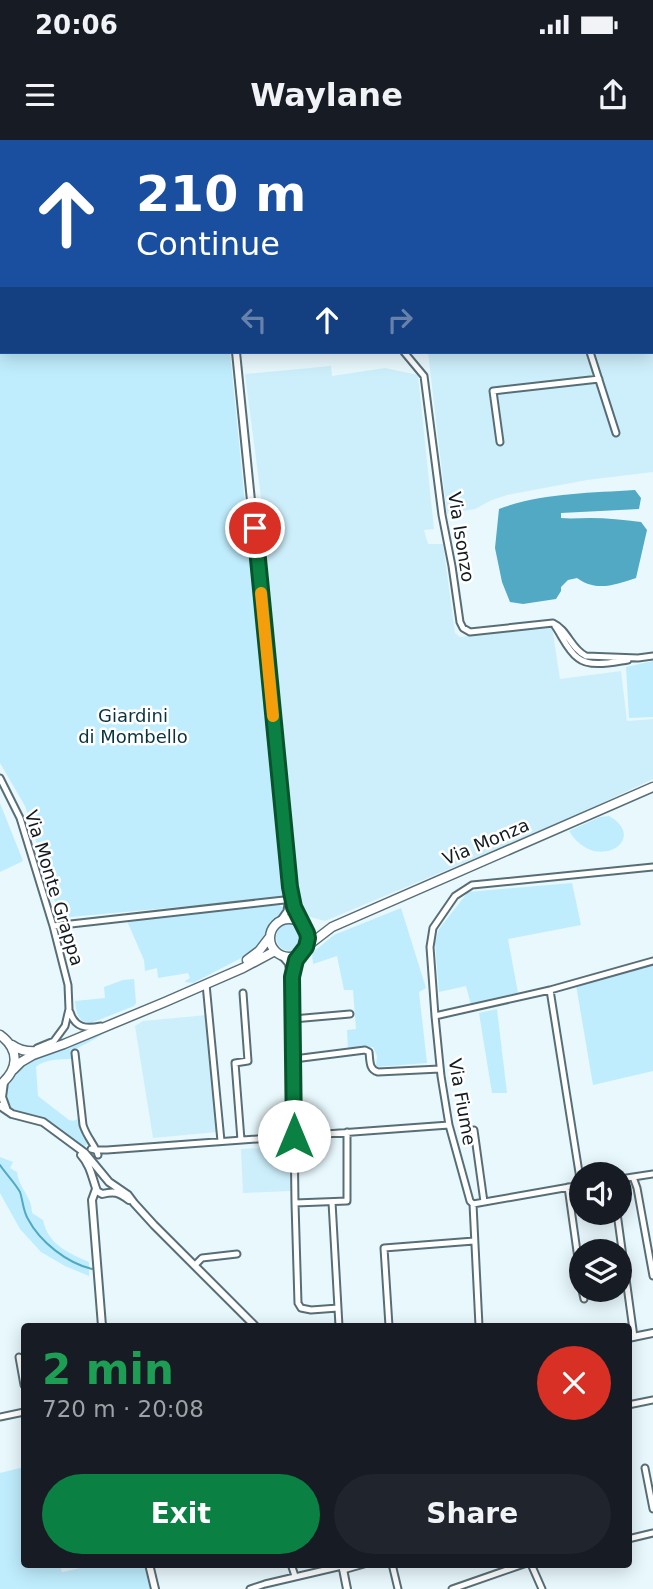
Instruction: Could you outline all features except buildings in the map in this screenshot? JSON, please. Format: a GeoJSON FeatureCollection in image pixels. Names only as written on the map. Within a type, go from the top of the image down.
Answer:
{"type":"FeatureCollection","features":[{"type":"Feature","properties":{"kind":"main road","name":"Via Monza"},"geometry":{"type":"LineString","coordinates":[[306,947],[332,927],[653,787]]}},
{"type":"Feature","properties":{"kind":"main road"},"geometry":{"type":"LineString","coordinates":[[291,919],[303,926],[308,938],[306,947],[299,954],[291,957],[279,954],[271,946],[272,928],[280,921],[291,919]]}},
{"type":"Feature","properties":{"kind":"main road","name":"Via Monza"},"geometry":{"type":"LineString","coordinates":[[303,926],[332,927]]}},
{"type":"Feature","properties":{"kind":"main road"},"geometry":{"type":"LineString","coordinates":[[221,977],[253,956],[270,938]]}},
{"type":"Feature","properties":{"kind":"main road"},"geometry":{"type":"LineString","coordinates":[[2,1084],[13,1069],[27,1058],[279,954]]}},
{"type":"Feature","properties":{"kind":"main road"},"geometry":{"type":"LineString","coordinates":[[3,1037],[13,1046],[27,1051],[49,1049]]}},
{"type":"Feature","properties":{"kind":"main road"},"geometry":{"type":"LineString","coordinates":[[3,1037],[14,1054],[13,1069]]}},
{"type":"Feature","properties":{"kind":"street"},"geometry":{"type":"LineString","coordinates":[[236,354],[290,887],[294,907],[303,926]]}},
{"type":"Feature","properties":{"kind":"street"},"geometry":{"type":"LineString","coordinates":[[401,354],[414,363]]}},
{"type":"Feature","properties":{"kind":"street","name":"Via Isonzo"},"geometry":{"type":"LineString","coordinates":[[406,354],[424,376],[460,625],[470,632],[553,623],[561,628],[583,656],[653,656]]}},
{"type":"Feature","properties":{"kind":"street"},"geometry":{"type":"LineString","coordinates":[[591,354],[616,433]]}},
{"type":"Feature","properties":{"kind":"street"},"geometry":{"type":"LineString","coordinates":[[499,442],[493,391],[599,379]]}},
{"type":"Feature","properties":{"kind":"street","name":"Via Monte Grappa"},"geometry":{"type":"LineString","coordinates":[[0,778],[20,818],[68,985],[69,1009],[65,1026],[54,1041],[27,1051]]}},
{"type":"Feature","properties":{"kind":"street","name":"Via Fiume"},"geometry":{"type":"LineString","coordinates":[[480,1323],[473,1204],[449,1125],[440,1069],[430,947],[433,928],[455,896],[475,884],[653,867]]}},
{"type":"Feature","properties":{"kind":"street"},"geometry":{"type":"LineString","coordinates":[[280,921],[287,911],[290,887]]}},
{"type":"Feature","properties":{"kind":"street"},"geometry":{"type":"LineString","coordinates":[[53,926],[284,900],[289,896]]}},
{"type":"Feature","properties":{"kind":"street"},"geometry":{"type":"LineString","coordinates":[[279,954],[287,961],[292,977],[298,1303],[302,1309],[338,1308]]}},
{"type":"Feature","properties":{"kind":"street"},"geometry":{"type":"LineString","coordinates":[[292,977],[299,954]]}},
{"type":"Feature","properties":{"kind":"street"},"geometry":{"type":"LineString","coordinates":[[435,1016],[550,990],[653,961]]}},
{"type":"Feature","properties":{"kind":"street"},"geometry":{"type":"LineString","coordinates":[[205,984],[221,1141]]}},
{"type":"Feature","properties":{"kind":"street"},"geometry":{"type":"LineString","coordinates":[[550,990],[577,1162]]}},
{"type":"Feature","properties":{"kind":"street"},"geometry":{"type":"LineString","coordinates":[[241,1140],[235,1063],[248,1061],[243,993]]}},
{"type":"Feature","properties":{"kind":"street"},"geometry":{"type":"LineString","coordinates":[[69,1009],[75,1022],[85,1028],[118,1022]]}},
{"type":"Feature","properties":{"kind":"street"},"geometry":{"type":"LineString","coordinates":[[293,1019],[350,1014]]}},
{"type":"Feature","properties":{"kind":"street"},"geometry":{"type":"LineString","coordinates":[[294,1059],[365,1050],[369,1052],[371,1068],[378,1073],[440,1069]]}},
{"type":"Feature","properties":{"kind":"street"},"geometry":{"type":"LineString","coordinates":[[75,1053],[83,1125],[96,1162],[96,1170],[91,1175],[101,1192]]}},
{"type":"Feature","properties":{"kind":"street"},"geometry":{"type":"LineString","coordinates":[[2,1084],[3,1102],[9,1112]]}},
{"type":"Feature","properties":{"kind":"street"},"geometry":{"type":"LineString","coordinates":[[0,1106],[9,1112],[43,1122],[62,1136],[109,1182],[125,1192],[252,1323]]}},
{"type":"Feature","properties":{"kind":"street"},"geometry":{"type":"LineString","coordinates":[[62,1136],[92,1150],[107,1150],[449,1125]]}},
{"type":"Feature","properties":{"kind":"street"},"geometry":{"type":"LineString","coordinates":[[474,1130],[484,1202]]}},
{"type":"Feature","properties":{"kind":"street"},"geometry":{"type":"LineString","coordinates":[[295,1203],[347,1201],[347,1132]]}},
{"type":"Feature","properties":{"kind":"street"},"geometry":{"type":"LineString","coordinates":[[92,1150],[96,1170]]}},
{"type":"Feature","properties":{"kind":"street"},"geometry":{"type":"LineString","coordinates":[[653,1174],[634,1177],[653,1276]]}},
{"type":"Feature","properties":{"kind":"street"},"geometry":{"type":"LineString","coordinates":[[102,1323],[93,1195],[110,1189],[109,1182]]}},
{"type":"Feature","properties":{"kind":"street"},"geometry":{"type":"LineString","coordinates":[[473,1204],[568,1187],[575,1239]]}},
{"type":"Feature","properties":{"kind":"street"},"geometry":{"type":"LineString","coordinates":[[101,1192],[118,1193],[134,1203]]}},
{"type":"Feature","properties":{"kind":"street"},"geometry":{"type":"LineString","coordinates":[[332,1202],[340,1323]]}},
{"type":"Feature","properties":{"kind":"street"},"geometry":{"type":"LineString","coordinates":[[618,1225],[629,1323]]}},
{"type":"Feature","properties":{"kind":"street"},"geometry":{"type":"LineString","coordinates":[[389,1323],[384,1248],[474,1241]]}},
{"type":"Feature","properties":{"kind":"street"},"geometry":{"type":"LineString","coordinates":[[183,1254],[195,1272],[218,1294],[229,1300]]}},
{"type":"Feature","properties":{"kind":"street"},"geometry":{"type":"LineString","coordinates":[[194,1265],[202,1258],[237,1254]]}},
{"type":"Feature","properties":{"kind":"street"},"geometry":{"type":"LineString","coordinates":[[245,1316],[245,1323]]}},
{"type":"Feature","properties":{"kind":"street"},"geometry":{"type":"LineString","coordinates":[[632,1338],[653,1334]]}},
{"type":"Feature","properties":{"kind":"street"},"geometry":{"type":"LineString","coordinates":[[19,1357],[21,1368]]}},
{"type":"Feature","properties":{"kind":"street"},"geometry":{"type":"LineString","coordinates":[[632,1404],[653,1400]]}},
{"type":"Feature","properties":{"kind":"street"},"geometry":{"type":"LineString","coordinates":[[0,1417],[21,1413]]}},
{"type":"Feature","properties":{"kind":"street"},"geometry":{"type":"LineString","coordinates":[[645,1468],[653,1509]]}},
{"type":"Feature","properties":{"kind":"street"},"geometry":{"type":"LineString","coordinates":[[632,1538],[653,1533]]}},
{"type":"Feature","properties":{"kind":"street"},"geometry":{"type":"LineString","coordinates":[[150,1568],[155,1589]]}},
{"type":"Feature","properties":{"kind":"street"},"geometry":{"type":"LineString","coordinates":[[292,1568],[295,1576]]}},
{"type":"Feature","properties":{"kind":"street"},"geometry":{"type":"LineString","coordinates":[[250,1589],[337,1568]]}},
{"type":"Feature","properties":{"kind":"street"},"geometry":{"type":"LineString","coordinates":[[342,1568],[347,1589]]}},
{"type":"Feature","properties":{"kind":"street"},"geometry":{"type":"LineString","coordinates":[[393,1568],[398,1589]]}},
{"type":"Feature","properties":{"kind":"street"},"geometry":{"type":"LineString","coordinates":[[452,1589],[509,1568]]}},
{"type":"Feature","properties":{"kind":"street"},"geometry":{"type":"LineString","coordinates":[[533,1568],[542,1589]]}},
{"type":"Feature","properties":{"kind":"shaded area"},"geometry":{"type":"Polygon","coordinates":[[[428,354],[653,354],[653,472],[587,480],[507,495],[475,509],[447,514],[428,354]]]}},
{"type":"Feature","properties":{"kind":"shaded area"},"geometry":{"type":"Polygon","coordinates":[[[331,366],[332,376],[385,368],[418,375],[434,529],[424,530],[428,544],[443,544],[455,633],[460,637],[552,627],[560,679],[621,671],[627,721],[653,719],[653,779],[566,820],[325,921],[303,915],[296,902],[272,656],[267,544],[245,374],[331,366]]]}},
{"type":"Feature","properties":{"kind":"shaded area"},"geometry":{"type":"Polygon","coordinates":[[[207,1015],[217,1132],[153,1138],[135,1026],[143,1021],[207,1015]]]}},
{"type":"Feature","properties":{"kind":"shaded area"},"geometry":{"type":"Polygon","coordinates":[[[288,1147],[291,1191],[243,1193],[241,1149],[288,1147]]]}},
{"type":"Feature","properties":{"kind":"green space","name":"Giardini di Mombello"},"geometry":{"type":"Polygon","coordinates":[[[0,354],[230,354],[284,897],[60,918],[25,806],[0,763],[0,354]]]}},
{"type":"Feature","properties":{"kind":"green space"},"geometry":{"type":"Polygon","coordinates":[[[653,661],[653,717],[629,718],[626,667],[653,661]]]}},
{"type":"Feature","properties":{"kind":"green space"},"geometry":{"type":"Polygon","coordinates":[[[0,803],[23,861],[0,872],[0,803]]]}},
{"type":"Feature","properties":{"kind":"green space"},"geometry":{"type":"Polygon","coordinates":[[[609,816],[620,825],[624,834],[614,849],[604,852],[592,850],[580,844],[569,831],[600,817],[609,816]]]}},
{"type":"Feature","properties":{"kind":"green space"},"geometry":{"type":"Polygon","coordinates":[[[572,883],[581,925],[508,939],[518,993],[471,1005],[466,986],[439,992],[435,942],[439,929],[468,892],[572,883]]]}},
{"type":"Feature","properties":{"kind":"green space"},"geometry":{"type":"Polygon","coordinates":[[[279,905],[283,907],[283,911],[269,926],[261,943],[249,954],[193,983],[185,982],[190,978],[188,973],[158,978],[157,968],[145,971],[144,960],[127,921],[279,905]]]}},
{"type":"Feature","properties":{"kind":"green space"},"geometry":{"type":"Polygon","coordinates":[[[401,908],[426,988],[419,992],[427,1063],[376,1067],[377,1056],[373,1047],[348,1050],[347,1030],[356,1029],[353,990],[344,990],[337,956],[313,964],[312,953],[334,935],[401,908]]]}},
{"type":"Feature","properties":{"kind":"green space"},"geometry":{"type":"Polygon","coordinates":[[[290,923],[300,927],[304,937],[300,947],[290,951],[280,947],[276,937],[280,927],[290,923]]]}},
{"type":"Feature","properties":{"kind":"green space"},"geometry":{"type":"Polygon","coordinates":[[[653,965],[653,1071],[593,1085],[576,985],[653,965]]]}},
{"type":"Feature","properties":{"kind":"green space"},"geometry":{"type":"Polygon","coordinates":[[[134,979],[134,1006],[91,1023],[80,1019],[75,1001],[105,998],[104,987],[134,979]]]}},
{"type":"Feature","properties":{"kind":"green space"},"geometry":{"type":"Polygon","coordinates":[[[497,1009],[507,1093],[492,1093],[479,1013],[497,1009]]]}},
{"type":"Feature","properties":{"kind":"green space"},"geometry":{"type":"Polygon","coordinates":[[[109,1029],[73,1051],[72,1059],[48,1061],[36,1067],[38,1096],[69,1120],[78,1119],[87,1144],[84,1147],[80,1148],[45,1119],[11,1108],[6,1100],[7,1088],[24,1064],[109,1029]]]}},
{"type":"Feature","properties":{"kind":"green space"},"geometry":{"type":"Polygon","coordinates":[[[0,1157],[13,1162],[10,1168],[17,1172],[32,1213],[43,1220],[54,1242],[89,1262],[89,1276],[41,1252],[20,1229],[0,1193],[0,1157]]]}},
{"type":"Feature","properties":{"kind":"green space"},"geometry":{"type":"Polygon","coordinates":[[[21,1468],[21,1568],[61,1568],[62,1572],[80,1568],[146,1568],[152,1589],[0,1589],[0,1473],[21,1468]]]}},
{"type":"Feature","properties":{"kind":"water"},"geometry":{"type":"Polygon","coordinates":[[[635,490],[641,498],[639,509],[561,513],[561,518],[641,522],[647,530],[636,578],[613,585],[598,586],[577,578],[568,580],[561,587],[556,599],[523,604],[510,602],[502,582],[495,548],[499,509],[549,497],[635,490]]]}},
{"type":"Feature","properties":{"kind":"waterway"},"geometry":{"type":"LineString","coordinates":[[0,1165],[20,1192],[26,1216],[40,1236],[64,1257],[92,1269]]}},
{"type":"Feature","properties":{"kind":"slow traffic"},"geometry":{"type":"LineString","coordinates":[[261,593],[273,716]]}},
{"type":"Feature","properties":{"kind":"route"},"geometry":{"type":"LineString","coordinates":[[255,528],[290,887],[294,907],[308,938],[306,947],[296,960],[292,977],[294,1136]]}}]}
